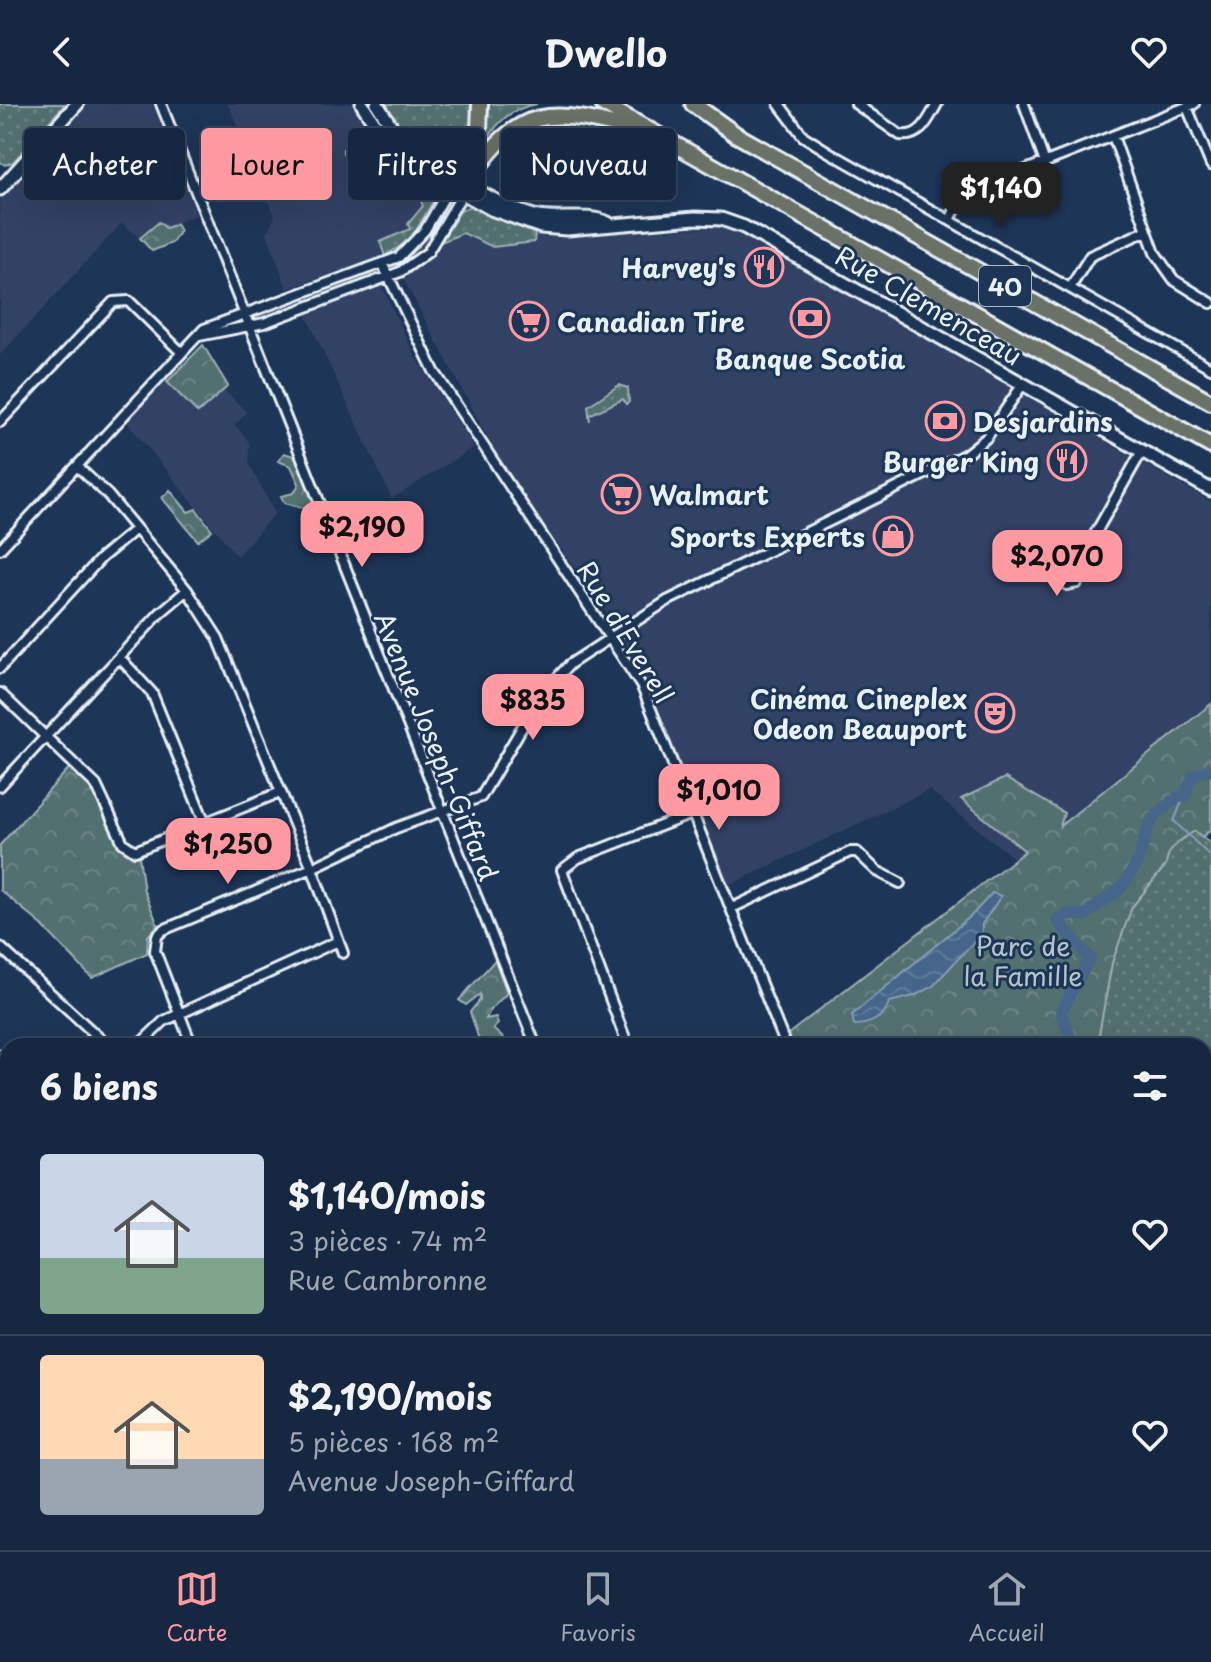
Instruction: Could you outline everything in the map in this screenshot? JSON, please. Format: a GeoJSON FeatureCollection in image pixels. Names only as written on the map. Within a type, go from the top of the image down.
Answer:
{"type":"FeatureCollection","features":[{"type":"Feature","properties":{"kind":"highway"},"geometry":{"type":"LineString","coordinates":[[479,128],[480,104]]}},
{"type":"Feature","properties":{"kind":"highway","name":"40"},"geometry":{"type":"LineString","coordinates":[[603,104],[644,128]]}},
{"type":"Feature","properties":{"kind":"highway","name":"40"},"geometry":{"type":"LineString","coordinates":[[693,104],[735,134],[1211,402]]}},
{"type":"Feature","properties":{"kind":"highway"},"geometry":{"type":"LineString","coordinates":[[485,148],[499,129],[516,114],[532,109],[574,110],[631,128]]}},
{"type":"Feature","properties":{"kind":"highway","name":"40"},"geometry":{"type":"LineString","coordinates":[[676,146],[1211,446]]}},
{"type":"Feature","properties":{"kind":"street"},"geometry":{"type":"LineString","coordinates":[[2,181],[77,104]]}},
{"type":"Feature","properties":{"kind":"street","name":"Avenue Joseph-Giffard"},"geometry":{"type":"LineString","coordinates":[[161,104],[533,1038]]}},
{"type":"Feature","properties":{"kind":"street","name":"Rue Clemenceau"},"geometry":{"type":"LineString","coordinates":[[362,104],[378,128]]}},
{"type":"Feature","properties":{"kind":"street","name":"Rue Clemenceau"},"geometry":{"type":"LineString","coordinates":[[377,104],[393,128]]}},
{"type":"Feature","properties":{"kind":"street"},"geometry":{"type":"LineString","coordinates":[[779,104],[803,136],[1211,368]]}},
{"type":"Feature","properties":{"kind":"street"},"geometry":{"type":"LineString","coordinates":[[856,104],[900,135],[907,136],[924,126],[937,104]]}},
{"type":"Feature","properties":{"kind":"street"},"geometry":{"type":"LineString","coordinates":[[1024,104],[1045,163]]}},
{"type":"Feature","properties":{"kind":"street"},"geometry":{"type":"LineString","coordinates":[[950,220],[958,204],[977,189],[1190,105],[1211,165]]}},
{"type":"Feature","properties":{"kind":"street"},"geometry":{"type":"LineString","coordinates":[[1113,136],[1155,253],[1174,280],[1211,303]]}},
{"type":"Feature","properties":{"kind":"street","name":"Rue Clemenceau"},"geometry":{"type":"LineString","coordinates":[[485,196],[538,217],[599,219],[608,223],[721,219],[744,227],[1211,490]]}},
{"type":"Feature","properties":{"kind":"street"},"geometry":{"type":"LineString","coordinates":[[0,549],[204,329],[399,257],[412,246],[447,200]]}},
{"type":"Feature","properties":{"kind":"street"},"geometry":{"type":"LineString","coordinates":[[199,336],[248,323],[264,323],[388,276],[428,252],[452,200]]}},
{"type":"Feature","properties":{"kind":"street"},"geometry":{"type":"LineString","coordinates":[[1070,288],[1090,256],[1146,231]]}},
{"type":"Feature","properties":{"kind":"street","name":"Rue d'Everell"},"geometry":{"type":"LineString","coordinates":[[382,263],[434,371],[642,687],[783,1038]]}},
{"type":"Feature","properties":{"kind":"street"},"geometry":{"type":"LineString","coordinates":[[0,422],[113,302],[129,301],[181,352]]}},
{"type":"Feature","properties":{"kind":"street"},"geometry":{"type":"LineString","coordinates":[[189,1038],[155,951],[157,936],[442,810],[481,797],[555,677],[611,637],[682,593],[966,454],[986,438],[1023,384]]}},
{"type":"Feature","properties":{"kind":"street"},"geometry":{"type":"LineString","coordinates":[[1074,571],[1142,451]]}},
{"type":"Feature","properties":{"kind":"street"},"geometry":{"type":"LineString","coordinates":[[77,466],[187,590],[229,661],[343,953]]}},
{"type":"Feature","properties":{"kind":"street"},"geometry":{"type":"LineString","coordinates":[[0,668],[101,558],[136,529]]}},
{"type":"Feature","properties":{"kind":"street"},"geometry":{"type":"LineString","coordinates":[[0,786],[187,590]]}},
{"type":"Feature","properties":{"kind":"street"},"geometry":{"type":"LineString","coordinates":[[120,658],[152,693],[205,823]]}},
{"type":"Feature","properties":{"kind":"street"},"geometry":{"type":"LineString","coordinates":[[0,693],[96,785],[129,849],[141,851],[281,792]]}},
{"type":"Feature","properties":{"kind":"street"},"geometry":{"type":"LineString","coordinates":[[625,1038],[562,870],[578,858],[694,813]]}},
{"type":"Feature","properties":{"kind":"street"},"geometry":{"type":"LineString","coordinates":[[732,908],[850,852],[857,852],[877,871],[900,883]]}},
{"type":"Feature","properties":{"kind":"street"},"geometry":{"type":"LineString","coordinates":[[146,1038],[164,1021],[179,1013],[338,941]]}},
{"type":"Feature","properties":{"kind":"street"},"geometry":{"type":"LineString","coordinates":[[0,947],[99,1038]]}},
{"type":"Feature","properties":{"kind":"shaded area"},"geometry":{"type":"Polygon","coordinates":[[[86,104],[153,104],[162,128],[64,128],[86,104]]]}},
{"type":"Feature","properties":{"kind":"shaded area"},"geometry":{"type":"Polygon","coordinates":[[[228,104],[357,104],[372,128],[348,128],[348,200],[467,200],[517,228],[565,236],[717,227],[750,238],[1211,502],[1211,704],[1079,812],[1015,859],[929,790],[727,886],[645,678],[607,614],[504,468],[390,254],[287,289],[267,233],[275,216],[268,200],[332,200],[332,128],[238,128],[228,104]]]}},
{"type":"Feature","properties":{"kind":"shaded area"},"geometry":{"type":"Polygon","coordinates":[[[24,173],[24,200],[185,200],[185,187],[196,215],[166,228],[159,222],[140,238],[122,223],[0,355],[0,200],[24,173]]]}},
{"type":"Feature","properties":{"kind":"shaded area"},"geometry":{"type":"Polygon","coordinates":[[[377,287],[383,289],[416,358],[474,447],[392,499],[306,315],[377,287]]]}},
{"type":"Feature","properties":{"kind":"shaded area"},"geometry":{"type":"Polygon","coordinates":[[[186,355],[247,412],[235,425],[249,442],[249,464],[275,513],[237,556],[125,420],[186,355]]]}},
{"type":"Feature","properties":{"kind":"green space"},"geometry":{"type":"Polygon","coordinates":[[[0,104],[65,104],[43,128],[24,128],[24,150],[13,162],[5,165],[0,162],[0,104]]]}},
{"type":"Feature","properties":{"kind":"green space"},"geometry":{"type":"Polygon","coordinates":[[[385,104],[475,104],[473,128],[402,128],[385,104]]]}},
{"type":"Feature","properties":{"kind":"green space"},"geometry":{"type":"Polygon","coordinates":[[[484,104],[537,104],[506,117],[485,143],[485,128],[480,128],[484,104]]]}},
{"type":"Feature","properties":{"kind":"green space"},"geometry":{"type":"Polygon","coordinates":[[[420,200],[434,200],[411,239],[385,256],[380,242],[410,229],[408,224],[423,206],[420,200]]]}},
{"type":"Feature","properties":{"kind":"green space"},"geometry":{"type":"Polygon","coordinates":[[[471,206],[535,234],[534,242],[493,247],[463,233],[441,242],[461,210],[471,206]]]}},
{"type":"Feature","properties":{"kind":"green space"},"geometry":{"type":"Polygon","coordinates":[[[159,222],[166,228],[176,224],[180,231],[172,243],[152,251],[140,238],[159,222]]]}},
{"type":"Feature","properties":{"kind":"green space"},"geometry":{"type":"Polygon","coordinates":[[[203,345],[228,386],[198,413],[167,382],[203,345]]]}},
{"type":"Feature","properties":{"kind":"green space"},"geometry":{"type":"Polygon","coordinates":[[[619,385],[628,388],[629,402],[626,404],[623,399],[589,415],[588,406],[619,385]]]}},
{"type":"Feature","properties":{"kind":"green space"},"geometry":{"type":"Polygon","coordinates":[[[284,453],[294,456],[318,503],[307,509],[284,503],[281,496],[294,493],[299,484],[291,466],[278,461],[284,453]]]}},
{"type":"Feature","properties":{"kind":"green space"},"geometry":{"type":"Polygon","coordinates":[[[170,490],[188,512],[196,509],[212,530],[198,541],[162,498],[170,490]]]}},
{"type":"Feature","properties":{"kind":"green space","name":"Parc de la Famille"},"geometry":{"type":"Polygon","coordinates":[[[1211,704],[1211,830],[1202,837],[1195,831],[1176,845],[1166,865],[1132,907],[1112,963],[1099,1034],[1095,1038],[790,1038],[788,1034],[1025,851],[961,799],[1005,778],[1064,813],[1060,826],[1211,704]]]}},
{"type":"Feature","properties":{"kind":"green space"},"geometry":{"type":"Polygon","coordinates":[[[71,766],[94,788],[121,846],[139,856],[144,891],[158,925],[148,936],[147,953],[92,978],[42,925],[0,890],[0,845],[71,766]]]}},
{"type":"Feature","properties":{"kind":"green space"},"geometry":{"type":"Polygon","coordinates":[[[1194,830],[1211,844],[1211,1038],[1095,1038],[1099,1034],[1109,969],[1132,904],[1167,845],[1194,830]]]}},
{"type":"Feature","properties":{"kind":"green space"},"geometry":{"type":"Polygon","coordinates":[[[495,960],[507,993],[490,1010],[486,1019],[496,1017],[498,1024],[493,1029],[503,1038],[478,1038],[470,1012],[480,1000],[480,994],[466,1005],[459,1000],[495,960]]]}},
{"type":"Feature","properties":{"kind":"water"},"geometry":{"type":"Polygon","coordinates":[[[992,893],[1001,896],[982,924],[982,933],[933,986],[914,996],[889,1002],[876,1020],[854,1025],[852,1015],[971,916],[992,893]]]}},
{"type":"Feature","properties":{"kind":"waterway"},"geometry":{"type":"LineString","coordinates":[[1070,1038],[1061,1012],[1090,958],[1057,920],[1068,914],[1084,916],[1123,886],[1137,863],[1148,828],[1157,814],[1178,797],[1184,797],[1193,776],[1211,769]]}},
{"type":"Feature","properties":{"kind":"waterway"},"geometry":{"type":"LineString","coordinates":[[1184,797],[1174,821],[1211,857]]}},
{"type":"Feature","properties":{"kind":"place","name":"Harvey's"},"geometry":{"type":"Point","coordinates":[764,267]}},
{"type":"Feature","properties":{"kind":"place","name":"Banque Scotia"},"geometry":{"type":"Point","coordinates":[810,318]}},
{"type":"Feature","properties":{"kind":"place","name":"Canadian Tire"},"geometry":{"type":"Point","coordinates":[529,321]}},
{"type":"Feature","properties":{"kind":"place","name":"Desjardins"},"geometry":{"type":"Point","coordinates":[945,421]}},
{"type":"Feature","properties":{"kind":"place","name":"Burger King"},"geometry":{"type":"Point","coordinates":[1067,461]}},
{"type":"Feature","properties":{"kind":"place","name":"Walmart"},"geometry":{"type":"Point","coordinates":[621,494]}},
{"type":"Feature","properties":{"kind":"place","name":"Sports Experts"},"geometry":{"type":"Point","coordinates":[893,536]}},
{"type":"Feature","properties":{"kind":"place","name":"Cinéma Cineplex Odeon Beauport"},"geometry":{"type":"Point","coordinates":[995,713]}}]}
